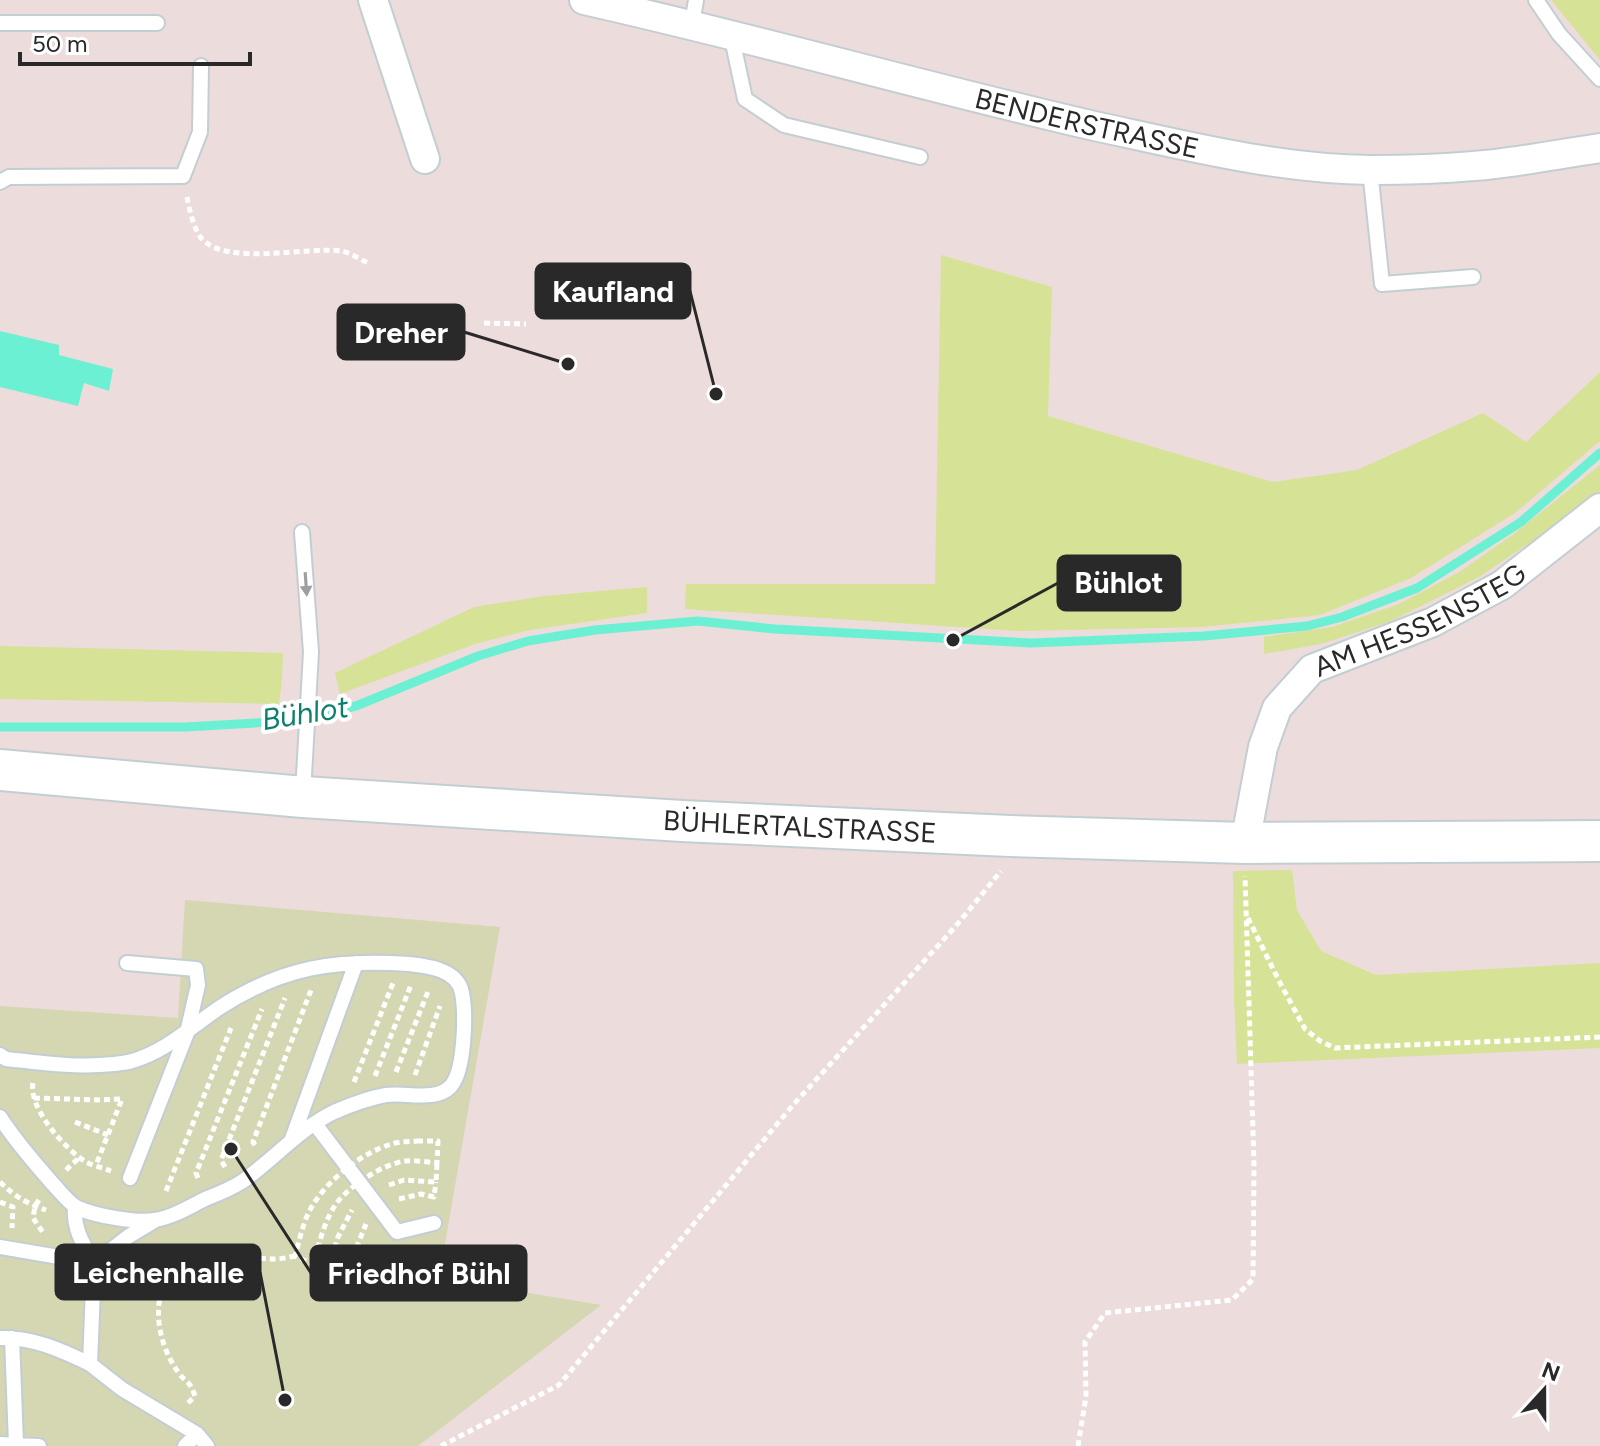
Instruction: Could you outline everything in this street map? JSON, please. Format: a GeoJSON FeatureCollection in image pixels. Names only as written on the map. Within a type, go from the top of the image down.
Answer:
{"type":"FeatureCollection","features":[{"type":"Feature","properties":{"kind":"street"},"geometry":{"type":"LineString","coordinates":[[373,0],[425,159]]}},
{"type":"Feature","properties":{"kind":"street","name":"BENDERSTRASSE"},"geometry":{"type":"LineString","coordinates":[[584,0],[694,12],[731,34],[821,60],[1196,148],[1285,164],[1370,170],[1476,166],[1600,148]]}},
{"type":"Feature","properties":{"kind":"street","name":"AM HESSENSTEG"},"geometry":{"type":"LineString","coordinates":[[1245,843],[1263,747],[1277,708],[1312,669],[1433,622],[1502,585],[1600,508]]}},
{"type":"Feature","properties":{"kind":"street","name":"BÜHLERTALSTRASSE"},"geometry":{"type":"LineString","coordinates":[[0,770],[303,783],[682,821],[1010,836],[1245,843],[1600,841]]}},
{"type":"Feature","properties":{"kind":"lane"},"geometry":{"type":"LineString","coordinates":[[1536,0],[1559,34],[1600,79]]}},
{"type":"Feature","properties":{"kind":"lane"},"geometry":{"type":"LineString","coordinates":[[0,23],[157,23]]}},
{"type":"Feature","properties":{"kind":"lane"},"geometry":{"type":"LineString","coordinates":[[731,34],[745,99],[784,125],[920,157]]}},
{"type":"Feature","properties":{"kind":"lane"},"geometry":{"type":"LineString","coordinates":[[0,182],[9,177],[183,176],[200,132],[201,66]]}},
{"type":"Feature","properties":{"kind":"lane"},"geometry":{"type":"LineString","coordinates":[[1370,170],[1382,284],[1473,277]]}},
{"type":"Feature","properties":{"kind":"lane"},"geometry":{"type":"LineString","coordinates":[[302,532],[311,652],[303,783]]}},
{"type":"Feature","properties":{"kind":"lane"},"geometry":{"type":"LineString","coordinates":[[127,963],[196,969],[198,985],[187,1033],[130,1178]]}},
{"type":"Feature","properties":{"kind":"lane"},"geometry":{"type":"LineString","coordinates":[[291,1141],[356,963]]}},
{"type":"Feature","properties":{"kind":"lane"},"geometry":{"type":"LineString","coordinates":[[0,1055],[6,1059],[82,1066],[131,1062],[161,1049],[221,1007],[274,979],[320,967],[356,963],[419,965],[452,975],[462,993],[462,1058],[453,1084],[444,1092],[387,1095],[344,1108],[291,1141],[236,1185],[184,1210],[154,1220],[94,1263],[7,1248]]}},
{"type":"Feature","properties":{"kind":"lane"},"geometry":{"type":"LineString","coordinates":[[0,1117],[74,1213],[81,1242],[94,1263],[90,1364]]}},
{"type":"Feature","properties":{"kind":"lane"},"geometry":{"type":"LineString","coordinates":[[315,1124],[397,1232],[434,1223]]}},
{"type":"Feature","properties":{"kind":"lane"},"geometry":{"type":"LineString","coordinates":[[74,1213],[154,1220]]}},
{"type":"Feature","properties":{"kind":"lane"},"geometry":{"type":"LineString","coordinates":[[16,1444],[6,1338],[27,1339],[90,1364],[122,1389],[197,1434],[207,1446]]}},
{"type":"Feature","properties":{"kind":"lane"},"geometry":{"type":"LineString","coordinates":[[185,1446],[197,1434]]}},
{"type":"Feature","properties":{"kind":"lane"},"geometry":{"type":"LineString","coordinates":[[0,1444],[39,1446]]}},
{"type":"Feature","properties":{"kind":"path"},"geometry":{"type":"LineString","coordinates":[[183,176],[190,213],[201,238],[217,249],[249,254],[343,251],[370,264]]}},
{"type":"Feature","properties":{"kind":"path"},"geometry":{"type":"LineString","coordinates":[[484,323],[526,324]]}},
{"type":"Feature","properties":{"kind":"path"},"geometry":{"type":"LineString","coordinates":[[441,1446],[559,1385],[793,1105],[955,927],[999,874],[1008,863],[1010,836]]}},
{"type":"Feature","properties":{"kind":"path"},"geometry":{"type":"LineString","coordinates":[[1078,1446],[1086,1396],[1085,1342],[1105,1313],[1232,1300],[1253,1279],[1254,1165],[1245,843]]}},
{"type":"Feature","properties":{"kind":"path"},"geometry":{"type":"LineString","coordinates":[[1246,914],[1305,1029],[1335,1048],[1600,1037]]}},
{"type":"Feature","properties":{"kind":"path"},"geometry":{"type":"LineString","coordinates":[[344,1108],[401,964]]}},
{"type":"Feature","properties":{"kind":"path"},"geometry":{"type":"LineString","coordinates":[[366,1101],[419,965]]}},
{"type":"Feature","properties":{"kind":"path"},"geometry":{"type":"LineString","coordinates":[[266,1161],[253,1142],[320,967]]}},
{"type":"Feature","properties":{"kind":"path"},"geometry":{"type":"LineString","coordinates":[[387,1095],[437,969]]}},
{"type":"Feature","properties":{"kind":"path"},"geometry":{"type":"LineString","coordinates":[[236,1185],[221,1160],[296,971]]}},
{"type":"Feature","properties":{"kind":"path"},"geometry":{"type":"LineString","coordinates":[[408,1094],[452,975]]}},
{"type":"Feature","properties":{"kind":"path"},"geometry":{"type":"LineString","coordinates":[[209,1198],[196,1173],[274,979]]}},
{"type":"Feature","properties":{"kind":"path"},"geometry":{"type":"LineString","coordinates":[[184,1210],[178,1195],[166,1191],[245,994]]}},
{"type":"Feature","properties":{"kind":"path"},"geometry":{"type":"LineString","coordinates":[[36,1063],[31,1093],[43,1118],[73,1153],[89,1164],[130,1178]]}},
{"type":"Feature","properties":{"kind":"path"},"geometry":{"type":"LineString","coordinates":[[33,1081],[43,1082]]}},
{"type":"Feature","properties":{"kind":"path"},"geometry":{"type":"LineString","coordinates":[[34,1098],[122,1099],[96,1165]]}},
{"type":"Feature","properties":{"kind":"path"},"geometry":{"type":"LineString","coordinates":[[75,1122],[108,1135]]}},
{"type":"Feature","properties":{"kind":"path"},"geometry":{"type":"LineString","coordinates":[[0,1182],[11,1194],[35,1206],[74,1213]]}},
{"type":"Feature","properties":{"kind":"path"},"geometry":{"type":"LineString","coordinates":[[42,1195],[35,1206],[33,1218],[57,1257]]}},
{"type":"Feature","properties":{"kind":"path"},"geometry":{"type":"LineString","coordinates":[[0,1202],[13,1207],[7,1248]]}},
{"type":"Feature","properties":{"kind":"path"},"geometry":{"type":"LineString","coordinates":[[167,1416],[195,1396],[191,1383],[179,1374],[168,1355],[162,1338],[158,1300],[170,1271],[181,1263],[213,1254],[277,1259],[295,1256]]}},
{"type":"Feature","properties":{"kind":"shaded area"},"geometry":{"type":"Polygon","coordinates":[[[1551,0],[1600,0],[1600,60],[1551,0]]]}},
{"type":"Feature","properties":{"kind":"shaded area"},"geometry":{"type":"Polygon","coordinates":[[[941,255],[1052,287],[1048,416],[1273,482],[1357,470],[1483,413],[1526,442],[1600,372],[1600,441],[1515,513],[1411,578],[1320,615],[1203,627],[1019,631],[685,609],[686,584],[935,584],[941,255]]]}},
{"type":"Feature","properties":{"kind":"shaded area"},"geometry":{"type":"Polygon","coordinates":[[[0,331],[59,345],[59,355],[113,369],[109,391],[84,383],[78,406],[0,387],[0,331]]]}},
{"type":"Feature","properties":{"kind":"shaded area"},"geometry":{"type":"Polygon","coordinates":[[[1600,465],[1600,491],[1479,577],[1391,621],[1321,644],[1264,654],[1264,637],[1332,627],[1399,604],[1461,571],[1515,533],[1600,465]]]}},
{"type":"Feature","properties":{"kind":"shaded area"},"geometry":{"type":"Polygon","coordinates":[[[647,587],[647,613],[530,630],[475,644],[340,694],[335,673],[474,607],[544,596],[647,587]]]}},
{"type":"Feature","properties":{"kind":"shaded area"},"geometry":{"type":"Polygon","coordinates":[[[0,646],[283,653],[279,704],[0,699],[0,646]]]}},
{"type":"Feature","properties":{"kind":"shaded area"},"geometry":{"type":"Polygon","coordinates":[[[1292,870],[1297,910],[1321,951],[1376,975],[1600,963],[1600,1048],[1237,1064],[1233,871],[1292,870]]]}},
{"type":"Feature","properties":{"kind":"shaded area"},"geometry":{"type":"Polygon","coordinates":[[[185,900],[500,927],[439,1278],[601,1305],[418,1446],[0,1446],[0,1006],[178,1018],[185,900]]]}},
{"type":"Feature","properties":{"kind":"waterway","name":"Bühlot"},"geometry":{"type":"LineString","coordinates":[[0,727],[185,727],[291,721],[356,706],[478,656],[528,641],[595,630],[698,621],[775,629],[1031,643],[1204,636],[1307,626],[1342,617],[1417,588],[1521,522],[1600,453]]}},
{"type":"Feature","properties":{"kind":"place","name":"Dreher"},"geometry":{"type":"Point","coordinates":[568,364]}},
{"type":"Feature","properties":{"kind":"place","name":"Kaufland"},"geometry":{"type":"Point","coordinates":[716,394]}},
{"type":"Feature","properties":{"kind":"place","name":"Bühlot"},"geometry":{"type":"Point","coordinates":[953,640]}},
{"type":"Feature","properties":{"kind":"place","name":"Friedhof Bühl"},"geometry":{"type":"Point","coordinates":[231,1149]}},
{"type":"Feature","properties":{"kind":"place","name":"Leichenhalle"},"geometry":{"type":"Point","coordinates":[285,1400]}}]}
